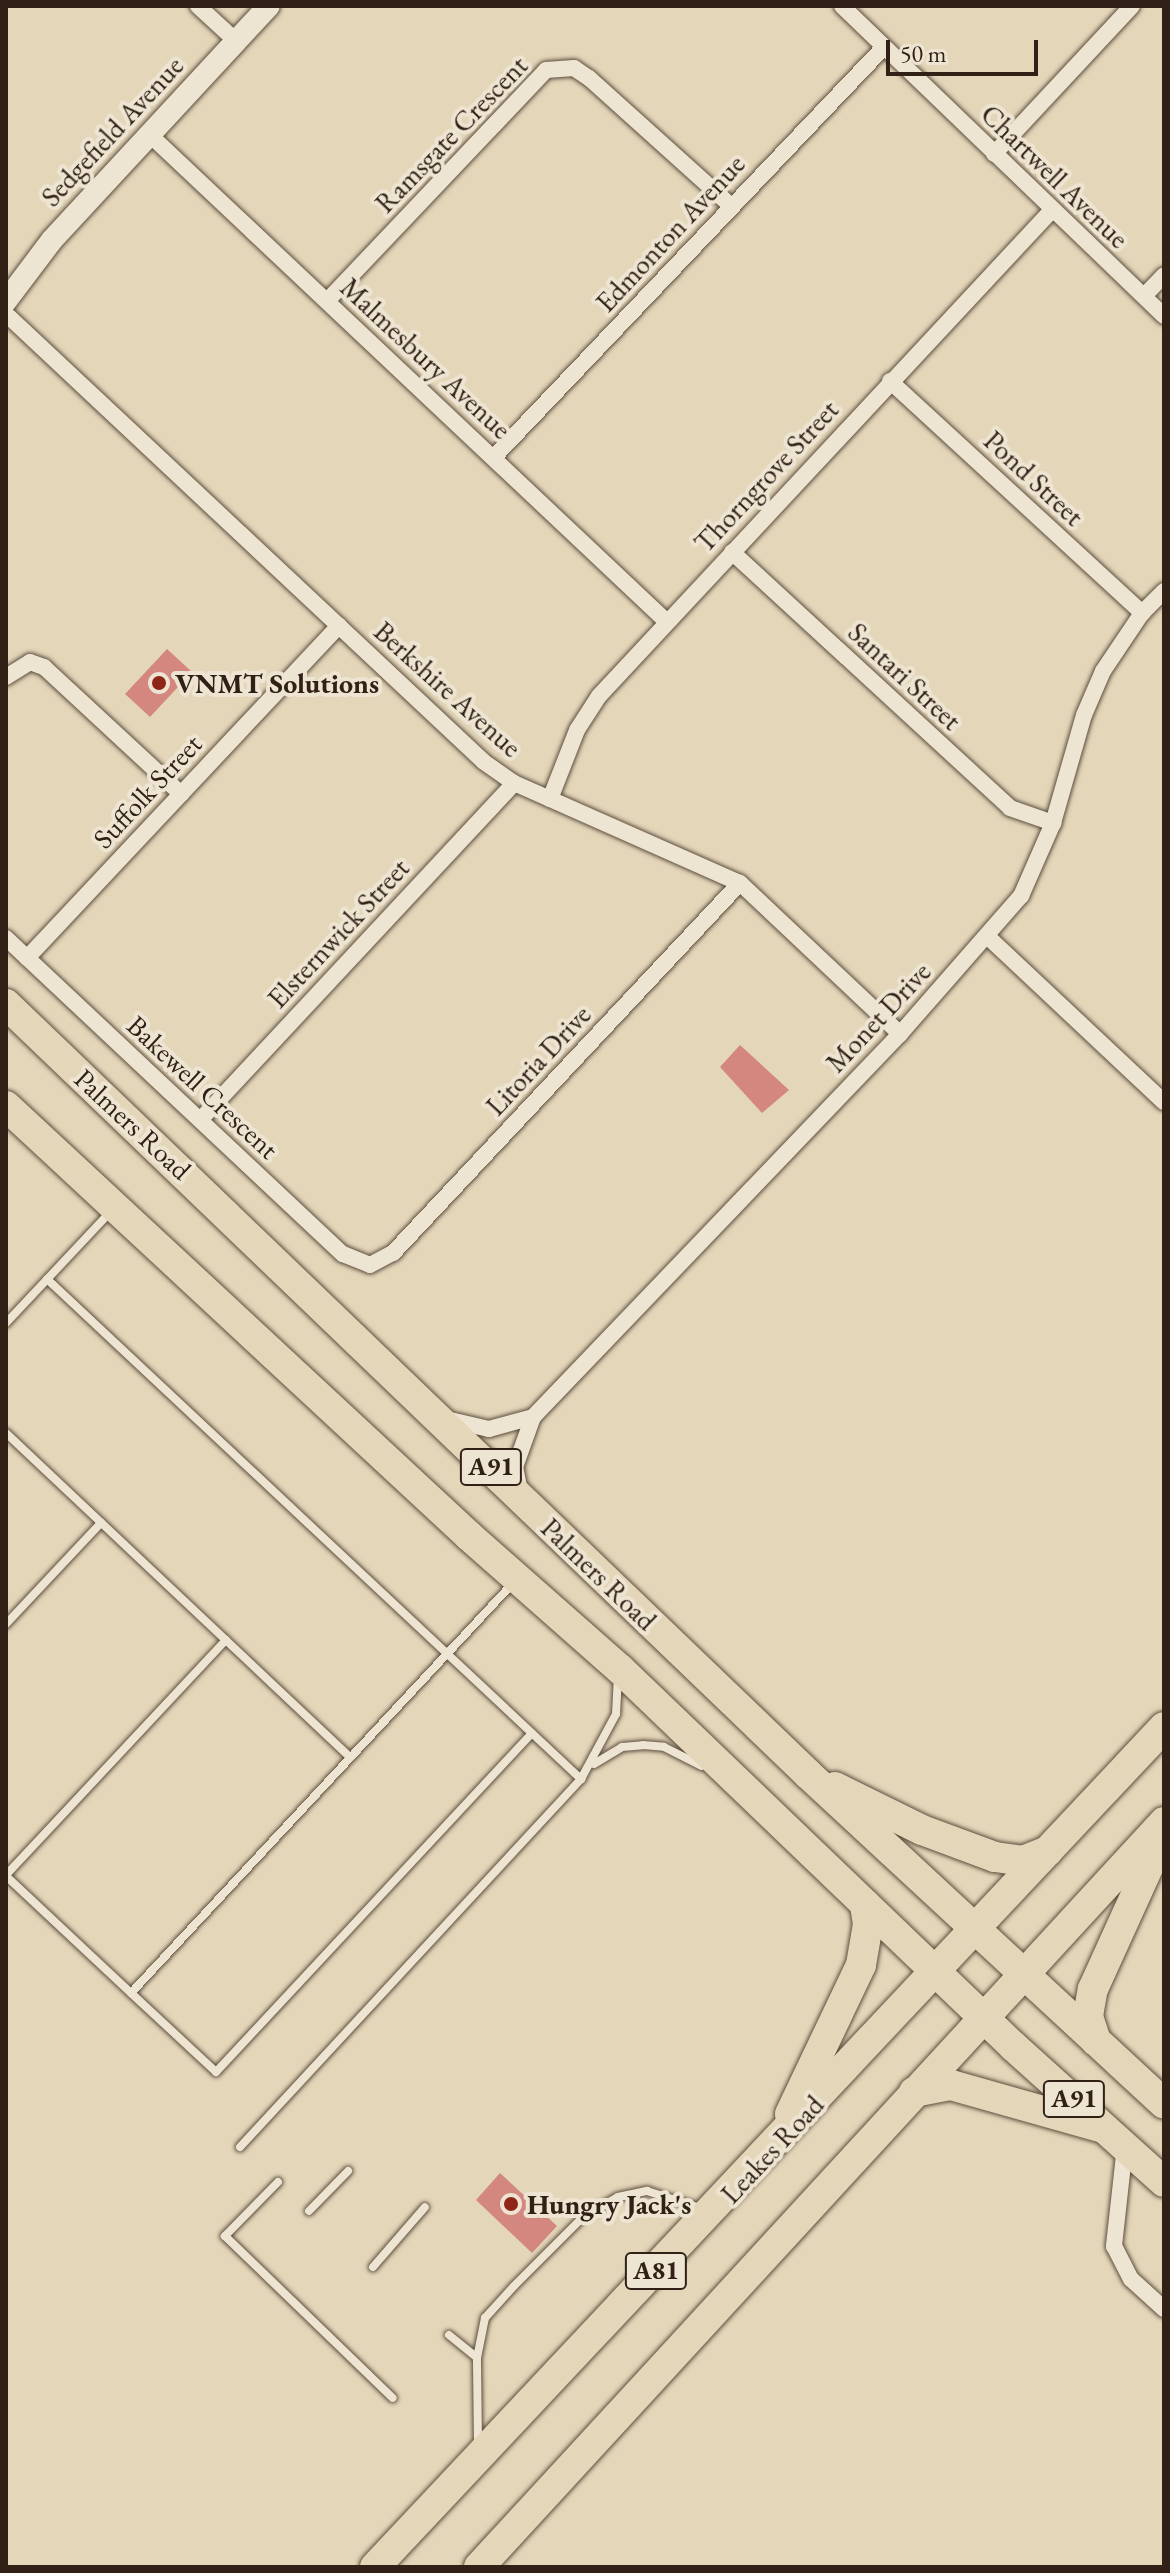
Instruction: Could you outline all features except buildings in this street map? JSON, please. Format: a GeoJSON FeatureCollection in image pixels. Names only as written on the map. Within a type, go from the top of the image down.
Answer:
{"type":"FeatureCollection","features":[{"type":"Feature","properties":{"kind":"highway","name":"Palmers Road"},"geometry":{"type":"LineString","coordinates":[[6,1004],[442,1417],[531,1509],[808,1774],[1164,2104]]}},
{"type":"Feature","properties":{"kind":"highway","name":"Palmers Road"},"geometry":{"type":"LineString","coordinates":[[6,1106],[517,1579],[620,1669],[982,2017],[1119,2137],[1164,2182]]}},
{"type":"Feature","properties":{"kind":"highway","name":"Leakes Road"},"geometry":{"type":"LineString","coordinates":[[375,2567],[478,2453],[714,2212],[1164,1727]]}},
{"type":"Feature","properties":{"kind":"highway"},"geometry":{"type":"LineString","coordinates":[[808,1774],[922,1830],[995,1857],[1023,1861],[1048,1851]]}},
{"type":"Feature","properties":{"kind":"highway","name":"A81"},"geometry":{"type":"LineString","coordinates":[[479,2567],[1164,1822]]}},
{"type":"Feature","properties":{"kind":"highway"},"geometry":{"type":"LineString","coordinates":[[1096,2041],[1088,2016],[1093,1989],[1164,1832]]}},
{"type":"Feature","properties":{"kind":"highway"},"geometry":{"type":"LineString","coordinates":[[772,2148],[861,1965],[868,1924],[865,1904]]}},
{"type":"Feature","properties":{"kind":"highway"},"geometry":{"type":"LineString","coordinates":[[914,2092],[951,2085],[1119,2137]]}},
{"type":"Feature","properties":{"kind":"street"},"geometry":{"type":"LineString","coordinates":[[198,6],[236,41]]}},
{"type":"Feature","properties":{"kind":"street","name":"Sedgefield Avenue"},"geometry":{"type":"LineString","coordinates":[[6,301],[52,240],[269,6]]}},
{"type":"Feature","properties":{"kind":"street","name":"Chartwell Avenue"},"geometry":{"type":"LineString","coordinates":[[842,6],[1164,316]]}},
{"type":"Feature","properties":{"kind":"street"},"geometry":{"type":"LineString","coordinates":[[994,154],[1132,6]]}},
{"type":"Feature","properties":{"kind":"street","name":"Edmonton Avenue"},"geometry":{"type":"LineString","coordinates":[[494,457],[884,47]]}},
{"type":"Feature","properties":{"kind":"street","name":"Ramsgate Crescent"},"geometry":{"type":"LineString","coordinates":[[327,301],[546,70],[574,68],[589,78],[731,206]]}},
{"type":"Feature","properties":{"kind":"street","name":"Malmesbury Avenue"},"geometry":{"type":"LineString","coordinates":[[149,134],[666,621]]}},
{"type":"Feature","properties":{"kind":"street","name":"Thorngrove Street"},"geometry":{"type":"LineString","coordinates":[[550,799],[577,730],[599,696],[1052,210]]}},
{"type":"Feature","properties":{"kind":"street"},"geometry":{"type":"LineString","coordinates":[[1144,296],[1164,275]]}},
{"type":"Feature","properties":{"kind":"street","name":"Berkshire Avenue"},"geometry":{"type":"LineString","coordinates":[[6,314],[484,762],[514,783],[740,883],[900,1034]]}},
{"type":"Feature","properties":{"kind":"street","name":"Pond Street"},"geometry":{"type":"LineString","coordinates":[[890,381],[1142,613]]}},
{"type":"Feature","properties":{"kind":"street","name":"Santari Street"},"geometry":{"type":"LineString","coordinates":[[732,552],[1010,808],[1053,823]]}},
{"type":"Feature","properties":{"kind":"street","name":"Monet Drive"},"geometry":{"type":"LineString","coordinates":[[531,1509],[518,1490],[515,1467],[533,1417],[900,1034],[1021,896],[1053,823],[1084,715],[1103,671],[1142,613],[1164,591]]}},
{"type":"Feature","properties":{"kind":"street","name":"Suffolk Street"},"geometry":{"type":"LineString","coordinates":[[27,958],[339,626]]}},
{"type":"Feature","properties":{"kind":"street"},"geometry":{"type":"LineString","coordinates":[[6,677],[30,662],[44,667],[181,794]]}},
{"type":"Feature","properties":{"kind":"street","name":"Elsternwick Street"},"geometry":{"type":"LineString","coordinates":[[201,1119],[514,783]]}},
{"type":"Feature","properties":{"kind":"street","name":"Litoria Drive"},"geometry":{"type":"LineString","coordinates":[[370,1265],[393,1253],[740,883]]}},
{"type":"Feature","properties":{"kind":"street"},"geometry":{"type":"LineString","coordinates":[[988,937],[1164,1102]]}},
{"type":"Feature","properties":{"kind":"street","name":"Bakewell Crescent"},"geometry":{"type":"LineString","coordinates":[[6,938],[343,1254],[370,1265]]}},
{"type":"Feature","properties":{"kind":"street"},"geometry":{"type":"LineString","coordinates":[[442,1417],[489,1429],[533,1417]]}},
{"type":"Feature","properties":{"kind":"street"},"geometry":{"type":"LineString","coordinates":[[1119,2137],[1114,2246],[1131,2279],[1164,2309]]}},
{"type":"Feature","properties":{"kind":"lane"},"geometry":{"type":"LineString","coordinates":[[6,1323],[115,1207]]}},
{"type":"Feature","properties":{"kind":"lane"},"geometry":{"type":"LineString","coordinates":[[47,1279],[581,1779]]}},
{"type":"Feature","properties":{"kind":"lane"},"geometry":{"type":"LineString","coordinates":[[6,1433],[349,1756]]}},
{"type":"Feature","properties":{"kind":"lane"},"geometry":{"type":"LineString","coordinates":[[6,1624],[101,1523]]}},
{"type":"Feature","properties":{"kind":"lane"},"geometry":{"type":"LineString","coordinates":[[131,1993],[517,1579]]}},
{"type":"Feature","properties":{"kind":"lane"},"geometry":{"type":"LineString","coordinates":[[226,1640],[6,1876],[216,2072],[532,1733]]}},
{"type":"Feature","properties":{"kind":"lane"},"geometry":{"type":"LineString","coordinates":[[240,2147],[593,1764],[616,1714],[620,1669]]}},
{"type":"Feature","properties":{"kind":"lane"},"geometry":{"type":"LineString","coordinates":[[593,1764],[622,1747],[664,1747],[745,1789]]}},
{"type":"Feature","properties":{"kind":"lane"},"geometry":{"type":"LineString","coordinates":[[309,2211],[348,2171]]}},
{"type":"Feature","properties":{"kind":"lane"},"geometry":{"type":"LineString","coordinates":[[278,2182],[225,2236],[393,2398]]}},
{"type":"Feature","properties":{"kind":"lane"},"geometry":{"type":"LineString","coordinates":[[478,2453],[477,2358],[485,2318],[584,2216],[618,2197],[647,2191],[714,2212]]}},
{"type":"Feature","properties":{"kind":"lane"},"geometry":{"type":"LineString","coordinates":[[373,2267],[425,2207]]}},
{"type":"Feature","properties":{"kind":"lane"},"geometry":{"type":"LineString","coordinates":[[449,2335],[477,2358]]}},
{"type":"Feature","properties":{"kind":"place","name":"VNMT Solutions"},"geometry":{"type":"Point","coordinates":[159,683]}},
{"type":"Feature","properties":{"kind":"place","name":"Hungry Jack's"},"geometry":{"type":"Point","coordinates":[511,2204]}}]}
